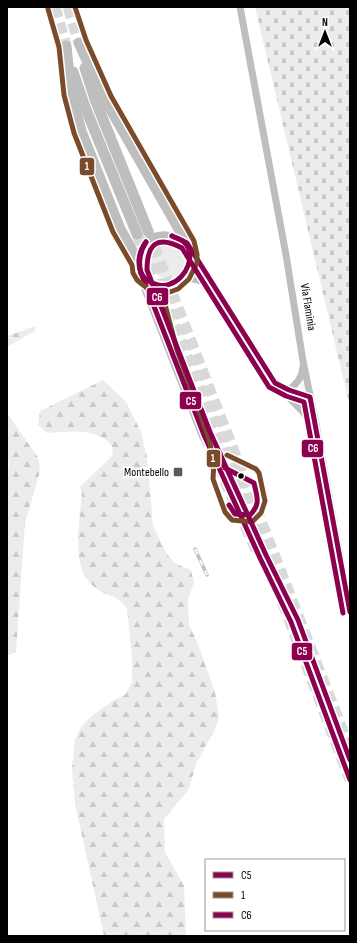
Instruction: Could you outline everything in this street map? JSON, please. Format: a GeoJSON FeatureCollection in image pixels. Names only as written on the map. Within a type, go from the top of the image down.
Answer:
{"type":"FeatureCollection","features":[{"type":"Feature","properties":{"kind":"highway"},"geometry":{"type":"LineString","coordinates":[[186,243],[105,99],[79,44],[90,85],[143,233],[81,95],[66,46],[71,94],[81,131],[120,229],[139,267],[204,435]]}},
{"type":"Feature","properties":{"kind":"street","name":"Via Flaminia"},"geometry":{"type":"LineString","coordinates":[[240,7],[286,255],[303,361],[350,612]]}},
{"type":"Feature","properties":{"kind":"street"},"geometry":{"type":"LineString","coordinates":[[216,289],[203,281],[197,280],[184,280],[166,286],[153,284],[147,280],[139,267],[142,247],[153,236],[171,236],[186,243],[216,289],[275,382],[308,420],[318,436]]}},
{"type":"Feature","properties":{"kind":"street"},"geometry":{"type":"LineString","coordinates":[[174,283],[184,275],[188,265],[190,255],[186,243]]}},
{"type":"Feature","properties":{"kind":"street"},"geometry":{"type":"LineString","coordinates":[[289,390],[300,379],[303,361]]}},
{"type":"Feature","properties":{"kind":"street"},"geometry":{"type":"LineString","coordinates":[[275,382],[311,401]]}},
{"type":"Feature","properties":{"kind":"street"},"geometry":{"type":"LineString","coordinates":[[290,399],[305,404],[311,401]]}},
{"type":"Feature","properties":{"kind":"green space"},"geometry":{"type":"Polygon","coordinates":[[[255,7],[350,7],[350,407],[255,7]]]}},
{"type":"Feature","properties":{"kind":"green space"},"geometry":{"type":"Polygon","coordinates":[[[167,244],[179,249],[184,261],[179,273],[167,278],[155,273],[150,261],[155,249],[167,244]]]}},
{"type":"Feature","properties":{"kind":"green space"},"geometry":{"type":"Polygon","coordinates":[[[36,326],[35,331],[7,347],[7,336],[36,326]]]}},
{"type":"Feature","properties":{"kind":"green space"},"geometry":{"type":"Polygon","coordinates":[[[103,380],[126,402],[141,432],[147,457],[153,525],[166,553],[176,564],[191,570],[194,583],[188,599],[189,625],[198,644],[215,692],[219,719],[196,764],[189,789],[164,819],[165,852],[184,886],[186,936],[104,936],[75,804],[72,769],[75,740],[81,727],[94,714],[114,700],[125,695],[132,682],[132,658],[127,609],[120,601],[101,592],[85,577],[80,563],[78,543],[82,492],[80,487],[112,456],[113,449],[106,440],[99,436],[85,432],[47,433],[38,425],[40,411],[103,380]]]}},
{"type":"Feature","properties":{"kind":"green space"},"geometry":{"type":"Polygon","coordinates":[[[7,413],[37,456],[40,465],[39,475],[25,523],[16,652],[9,655],[7,654],[7,474],[9,468],[7,413]]]}},
{"type":"Feature","properties":{"kind":"tunnel"},"geometry":{"type":"LineString","coordinates":[[55,7],[66,46]]}},
{"type":"Feature","properties":{"kind":"tunnel"},"geometry":{"type":"LineString","coordinates":[[68,7],[79,43]]}},
{"type":"Feature","properties":{"kind":"tunnel"},"geometry":{"type":"LineString","coordinates":[[148,231],[350,749]]}},
{"type":"Feature","properties":{"kind":"tunnel"},"geometry":{"type":"LineString","coordinates":[[137,234],[215,425],[350,780]]}},
{"type":"Feature","properties":{"kind":"tunnel"},"geometry":{"type":"LineString","coordinates":[[204,435],[256,550]]}},
{"type":"Feature","properties":{"kind":"railway"},"geometry":{"type":"LineString","coordinates":[[195,549],[207,575]]}},
{"type":"Feature","properties":{"kind":"transit line","name":"1"},"geometry":{"type":"LineString","coordinates":[[48,9],[59,47],[64,95],[74,133],[113,232],[132,265],[133,273],[137,280],[150,290],[159,293],[167,293],[178,289],[189,279],[197,263],[197,254],[194,241],[111,96],[86,40],[75,7]]}},
{"type":"Feature","properties":{"kind":"transit line","name":"C5"},"geometry":{"type":"LineString","coordinates":[[141,273],[144,278],[154,284],[161,285],[170,284],[181,277],[188,266],[190,252],[183,241],[172,236]]}},
{"type":"Feature","properties":{"kind":"transit line","name":"C5"},"geometry":{"type":"LineString","coordinates":[[172,236],[187,243],[275,383],[289,390],[310,397],[350,612]]}},
{"type":"Feature","properties":{"kind":"transit line","name":"C5"},"geometry":{"type":"LineString","coordinates":[[141,273],[139,257],[146,242]]}},
{"type":"Feature","properties":{"kind":"transit line","name":"C5"},"geometry":{"type":"LineString","coordinates":[[141,273],[140,257],[146,242]]}},
{"type":"Feature","properties":{"kind":"transit line","name":"C6"},"geometry":{"type":"LineString","coordinates":[[343,613],[304,402],[286,396],[269,387],[182,248],[174,244],[160,242],[156,244],[149,253],[147,270],[210,432],[266,555],[298,620],[350,760]]}},
{"type":"Feature","properties":{"kind":"transit line","name":"C5"},"geometry":{"type":"LineString","coordinates":[[141,273],[204,435],[291,622],[350,780]]}},
{"type":"Feature","properties":{"kind":"transit line","name":"1"},"geometry":{"type":"LineString","coordinates":[[160,289],[177,350],[209,439],[214,461],[213,479],[225,512],[232,520],[252,522],[261,513],[265,501],[259,473],[256,469],[227,455]]}},
{"type":"Feature","properties":{"kind":"transit line","name":"C5"},"geometry":{"type":"LineString","coordinates":[[220,453],[221,460],[225,468],[254,483],[257,496],[256,507],[250,515],[235,514],[229,505]]}},
{"type":"Feature","properties":{"kind":"place","name":"Montebello"},"geometry":{"type":"Point","coordinates":[178,472]}}]}
